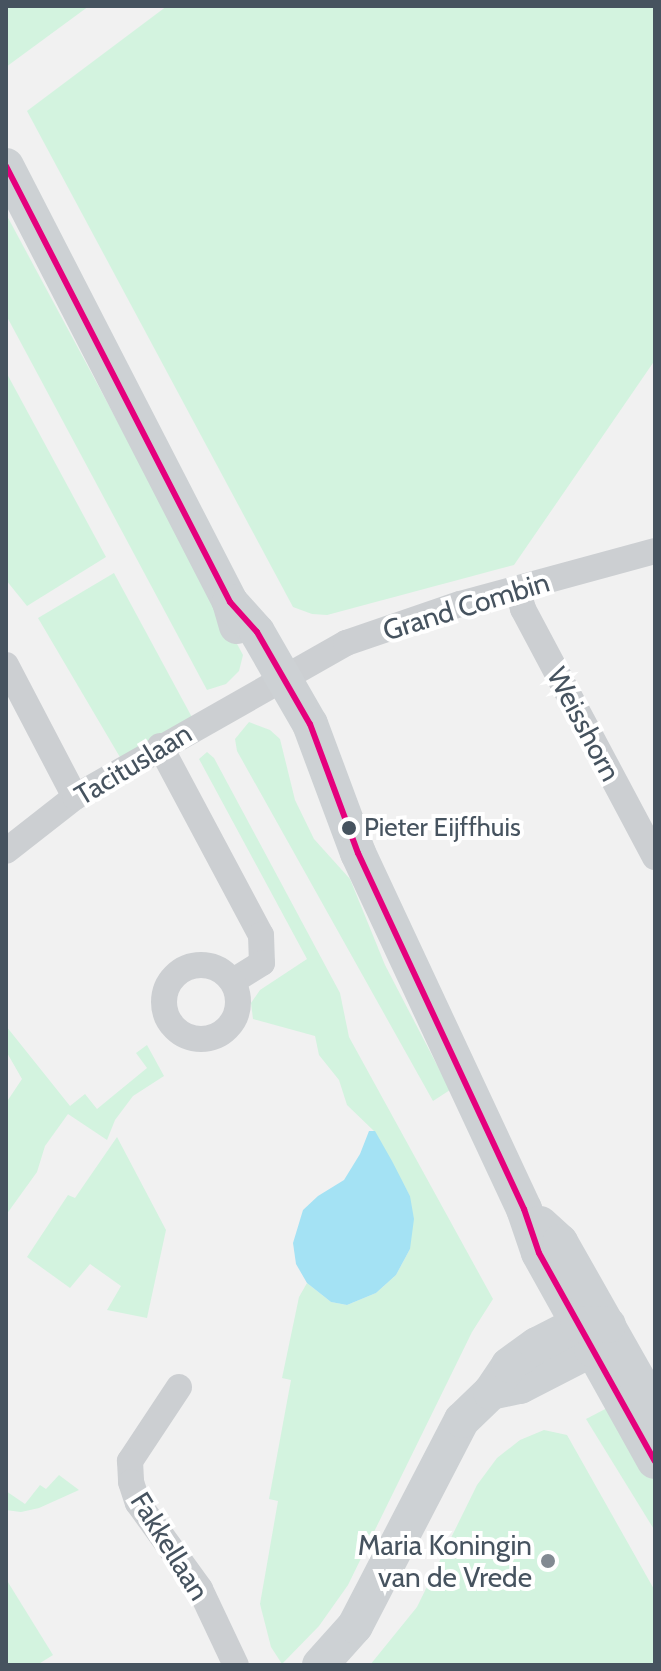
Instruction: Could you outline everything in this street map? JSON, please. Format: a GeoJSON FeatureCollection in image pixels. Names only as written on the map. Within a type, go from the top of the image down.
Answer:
{"type":"FeatureCollection","features":[{"type":"Feature","properties":{"kind":"street"},"geometry":{"type":"LineString","coordinates":[[6,166],[230,602],[257,632],[275,681],[310,724],[324,771],[404,958],[524,1209],[539,1253],[593,1333],[655,1410]]}},
{"type":"Feature","properties":{"kind":"street","name":"Grand Combin"},"geometry":{"type":"LineString","coordinates":[[275,681],[346,643],[517,589],[655,551]]}},
{"type":"Feature","properties":{"kind":"street","name":"Weisshorn"},"geometry":{"type":"LineString","coordinates":[[517,589],[523,609],[655,857]]}},
{"type":"Feature","properties":{"kind":"street"},"geometry":{"type":"LineString","coordinates":[[6,665],[75,797]]}},
{"type":"Feature","properties":{"kind":"street","name":"Tacituslaan"},"geometry":{"type":"LineString","coordinates":[[6,851],[75,797],[275,681]]}},
{"type":"Feature","properties":{"kind":"street"},"geometry":{"type":"LineString","coordinates":[[160,746],[261,935],[262,963],[233,981]]}},
{"type":"Feature","properties":{"kind":"street"},"geometry":{"type":"LineString","coordinates":[[320,1665],[355,1626],[462,1420],[491,1392],[520,1386],[593,1333]]}},
{"type":"Feature","properties":{"kind":"street"},"geometry":{"type":"LineString","coordinates":[[593,1333],[655,1461]]}},
{"type":"Feature","properties":{"kind":"street","name":"Fakkellaan"},"geometry":{"type":"LineString","coordinates":[[179,1387],[130,1461],[131,1482],[138,1503],[200,1589],[236,1665]]}},
{"type":"Feature","properties":{"kind":"green space"},"geometry":{"type":"Polygon","coordinates":[[[6,6],[89,6],[6,67],[6,6]]]}},
{"type":"Feature","properties":{"kind":"green space"},"geometry":{"type":"Polygon","coordinates":[[[167,6],[655,6],[655,360],[514,565],[327,615],[312,614],[293,607],[27,111],[167,6]]]}},
{"type":"Feature","properties":{"kind":"green space"},"geometry":{"type":"Polygon","coordinates":[[[6,214],[243,655],[239,671],[226,684],[207,690],[6,315],[6,214]]]}},
{"type":"Feature","properties":{"kind":"green space"},"geometry":{"type":"Polygon","coordinates":[[[6,372],[106,557],[27,606],[6,580],[6,372]]]}},
{"type":"Feature","properties":{"kind":"green space"},"geometry":{"type":"Polygon","coordinates":[[[114,573],[194,721],[124,764],[38,618],[114,573]]]}},
{"type":"Feature","properties":{"kind":"green space"},"geometry":{"type":"Polygon","coordinates":[[[249,722],[270,730],[280,739],[295,800],[314,839],[350,879],[385,965],[450,1090],[433,1101],[237,751],[235,739],[249,722]]]}},
{"type":"Feature","properties":{"kind":"green space"},"geometry":{"type":"Polygon","coordinates":[[[207,752],[214,758],[340,993],[349,1037],[493,1299],[472,1332],[348,1585],[319,1626],[282,1664],[271,1647],[260,1604],[278,1501],[269,1499],[291,1380],[282,1378],[299,1297],[307,1283],[331,1302],[347,1305],[376,1293],[396,1275],[410,1249],[410,1196],[374,1131],[347,1105],[339,1080],[319,1055],[315,1036],[253,1019],[251,1003],[260,990],[307,959],[199,759],[207,752]]]}},
{"type":"Feature","properties":{"kind":"green space"},"geometry":{"type":"Polygon","coordinates":[[[6,1026],[70,1106],[85,1094],[97,1109],[147,1068],[136,1053],[147,1045],[164,1076],[133,1096],[115,1120],[107,1140],[68,1114],[45,1146],[37,1172],[6,1215],[6,1103],[22,1079],[6,1051],[6,1026]]]}},
{"type":"Feature","properties":{"kind":"green space"},"geometry":{"type":"Polygon","coordinates":[[[117,1137],[166,1230],[147,1318],[107,1310],[121,1286],[90,1264],[70,1288],[27,1257],[68,1195],[75,1198],[117,1137]]]}},
{"type":"Feature","properties":{"kind":"green space"},"geometry":{"type":"Polygon","coordinates":[[[611,1406],[655,1483],[655,1531],[586,1419],[611,1406]]]}},
{"type":"Feature","properties":{"kind":"green space"},"geometry":{"type":"Polygon","coordinates":[[[544,1430],[567,1435],[655,1591],[655,1665],[370,1665],[417,1607],[477,1485],[497,1458],[520,1440],[544,1430]]]}},
{"type":"Feature","properties":{"kind":"green space"},"geometry":{"type":"Polygon","coordinates":[[[59,1475],[79,1490],[39,1508],[21,1512],[6,1510],[6,1491],[25,1504],[40,1485],[46,1489],[59,1475]]]}},
{"type":"Feature","properties":{"kind":"green space"},"geometry":{"type":"Polygon","coordinates":[[[6,1579],[53,1655],[37,1665],[6,1665],[6,1579]]]}},
{"type":"Feature","properties":{"kind":"water"},"geometry":{"type":"Polygon","coordinates":[[[369,1131],[375,1131],[410,1196],[414,1219],[410,1249],[396,1275],[376,1293],[347,1305],[331,1302],[307,1283],[296,1264],[293,1243],[303,1210],[318,1196],[344,1180],[360,1154],[369,1131]]]}},
{"type":"Feature","properties":{"kind":"transit line"},"geometry":{"type":"LineString","coordinates":[[6,166],[230,602],[257,632],[310,724],[358,853],[524,1209],[539,1253],[655,1461]]}},
{"type":"Feature","properties":{"kind":"place","name":"Pieter Eijffhuis"},"geometry":{"type":"Point","coordinates":[349,828]}},
{"type":"Feature","properties":{"kind":"place","name":"Maria Koningin van de Vrede"},"geometry":{"type":"Point","coordinates":[548,1561]}}]}
